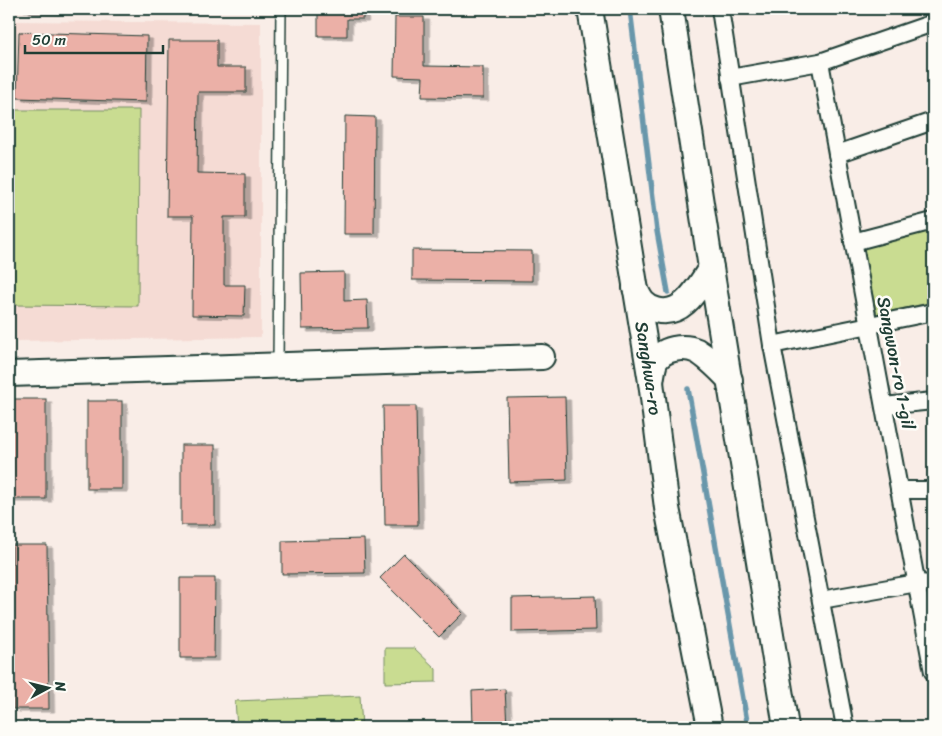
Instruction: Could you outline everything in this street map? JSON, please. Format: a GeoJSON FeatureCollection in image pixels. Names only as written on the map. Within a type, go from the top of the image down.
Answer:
{"type":"FeatureCollection","features":[{"type":"Feature","properties":{"kind":"main road","name":"Sanghwa-ro"},"geometry":{"type":"LineString","coordinates":[[590,9],[651,382],[667,508],[710,727]]}},
{"type":"Feature","properties":{"kind":"main road"},"geometry":{"type":"LineString","coordinates":[[671,9],[786,727]]}},
{"type":"Feature","properties":{"kind":"main road"},"geometry":{"type":"LineString","coordinates":[[635,286],[641,301],[647,307],[662,312],[670,311],[685,303],[711,268]]}},
{"type":"Feature","properties":{"kind":"main road"},"geometry":{"type":"LineString","coordinates":[[651,382],[654,364],[658,357],[680,347],[696,351],[730,380]]}},
{"type":"Feature","properties":{"kind":"main road"},"geometry":{"type":"LineString","coordinates":[[9,374],[542,357]]}},
{"type":"Feature","properties":{"kind":"street"},"geometry":{"type":"LineString","coordinates":[[720,9],[772,345],[845,727]]}},
{"type":"Feature","properties":{"kind":"street"},"geometry":{"type":"LineString","coordinates":[[730,78],[820,62],[933,23]]}},
{"type":"Feature","properties":{"kind":"street","name":"Sangwon-ro 1-gil"},"geometry":{"type":"LineString","coordinates":[[820,62],[933,672]]}},
{"type":"Feature","properties":{"kind":"street"},"geometry":{"type":"LineString","coordinates":[[837,154],[933,120]]}},
{"type":"Feature","properties":{"kind":"street"},"geometry":{"type":"LineString","coordinates":[[853,242],[933,220]]}},
{"type":"Feature","properties":{"kind":"street"},"geometry":{"type":"LineString","coordinates":[[772,345],[933,312]]}},
{"type":"Feature","properties":{"kind":"street"},"geometry":{"type":"LineString","coordinates":[[884,406],[933,401]]}},
{"type":"Feature","properties":{"kind":"street"},"geometry":{"type":"LineString","coordinates":[[900,490],[933,490]]}},
{"type":"Feature","properties":{"kind":"street"},"geometry":{"type":"LineString","coordinates":[[821,600],[917,584],[933,584]]}},
{"type":"Feature","properties":{"kind":"lane"},"geometry":{"type":"LineString","coordinates":[[278,365],[281,9]]}},
{"type":"Feature","properties":{"kind":"shaded area"},"geometry":{"type":"Polygon","coordinates":[[[9,21],[261,23],[261,337],[17,341],[9,333],[9,21]]]}},
{"type":"Feature","properties":{"kind":"green space"},"geometry":{"type":"Polygon","coordinates":[[[12,110],[139,110],[138,306],[11,305],[12,110]]]}},
{"type":"Feature","properties":{"kind":"green space"},"geometry":{"type":"Polygon","coordinates":[[[933,228],[933,302],[877,314],[862,247],[933,228]]]}},
{"type":"Feature","properties":{"kind":"green space"},"geometry":{"type":"Polygon","coordinates":[[[385,648],[414,648],[436,669],[436,682],[385,683],[385,648]]]}},
{"type":"Feature","properties":{"kind":"green space"},"geometry":{"type":"Polygon","coordinates":[[[360,696],[362,727],[237,727],[235,701],[360,696]]]}},
{"type":"Feature","properties":{"kind":"building"},"geometry":{"type":"Polygon","coordinates":[[[24,9],[55,9],[54,12],[24,11],[24,9]]]}},
{"type":"Feature","properties":{"kind":"building"},"geometry":{"type":"Polygon","coordinates":[[[318,9],[363,9],[363,19],[347,19],[347,36],[318,36],[318,9]]]}},
{"type":"Feature","properties":{"kind":"building"},"geometry":{"type":"Polygon","coordinates":[[[395,17],[424,17],[424,66],[483,67],[483,98],[422,97],[423,77],[394,76],[395,17]]]}},
{"type":"Feature","properties":{"kind":"building"},"geometry":{"type":"Polygon","coordinates":[[[19,32],[147,36],[146,102],[17,98],[19,32]]]}},
{"type":"Feature","properties":{"kind":"building"},"geometry":{"type":"Polygon","coordinates":[[[169,40],[217,40],[217,67],[246,67],[246,92],[198,92],[197,173],[245,174],[245,217],[224,217],[224,285],[245,285],[244,316],[192,315],[193,216],[167,216],[169,40]]]}},
{"type":"Feature","properties":{"kind":"building"},"geometry":{"type":"Polygon","coordinates":[[[345,116],[375,117],[374,234],[344,234],[345,116]]]}},
{"type":"Feature","properties":{"kind":"building"},"geometry":{"type":"Polygon","coordinates":[[[412,250],[532,251],[532,281],[412,280],[412,250]]]}},
{"type":"Feature","properties":{"kind":"building"},"geometry":{"type":"Polygon","coordinates":[[[344,272],[344,301],[367,300],[368,328],[302,329],[301,273],[344,272]]]}},
{"type":"Feature","properties":{"kind":"building"},"geometry":{"type":"Polygon","coordinates":[[[565,397],[567,480],[509,482],[507,398],[565,397]]]}},
{"type":"Feature","properties":{"kind":"building"},"geometry":{"type":"Polygon","coordinates":[[[10,399],[46,399],[46,499],[10,499],[10,399]]]}},
{"type":"Feature","properties":{"kind":"building"},"geometry":{"type":"Polygon","coordinates":[[[87,401],[122,401],[122,489],[87,489],[87,401]]]}},
{"type":"Feature","properties":{"kind":"building"},"geometry":{"type":"Polygon","coordinates":[[[383,406],[416,406],[418,525],[385,525],[383,406]]]}},
{"type":"Feature","properties":{"kind":"building"},"geometry":{"type":"Polygon","coordinates":[[[181,445],[215,445],[215,525],[181,525],[181,445]]]}},
{"type":"Feature","properties":{"kind":"building"},"geometry":{"type":"Polygon","coordinates":[[[364,539],[365,573],[282,574],[282,541],[364,539]]]}},
{"type":"Feature","properties":{"kind":"building"},"geometry":{"type":"Polygon","coordinates":[[[12,545],[47,545],[49,709],[13,709],[12,545]]]}},
{"type":"Feature","properties":{"kind":"building"},"geometry":{"type":"Polygon","coordinates":[[[404,554],[463,613],[439,637],[380,578],[404,554]]]}},
{"type":"Feature","properties":{"kind":"building"},"geometry":{"type":"Polygon","coordinates":[[[180,578],[215,578],[214,658],[180,658],[180,578]]]}},
{"type":"Feature","properties":{"kind":"building"},"geometry":{"type":"Polygon","coordinates":[[[595,596],[596,630],[512,632],[512,598],[595,596]]]}},
{"type":"Feature","properties":{"kind":"building"},"geometry":{"type":"Polygon","coordinates":[[[505,689],[507,727],[473,727],[472,691],[505,689]]]}},
{"type":"Feature","properties":{"kind":"waterway"},"geometry":{"type":"LineString","coordinates":[[630,9],[657,231],[668,292]]}},
{"type":"Feature","properties":{"kind":"waterway"},"geometry":{"type":"LineString","coordinates":[[688,389],[748,727]]}}]}
